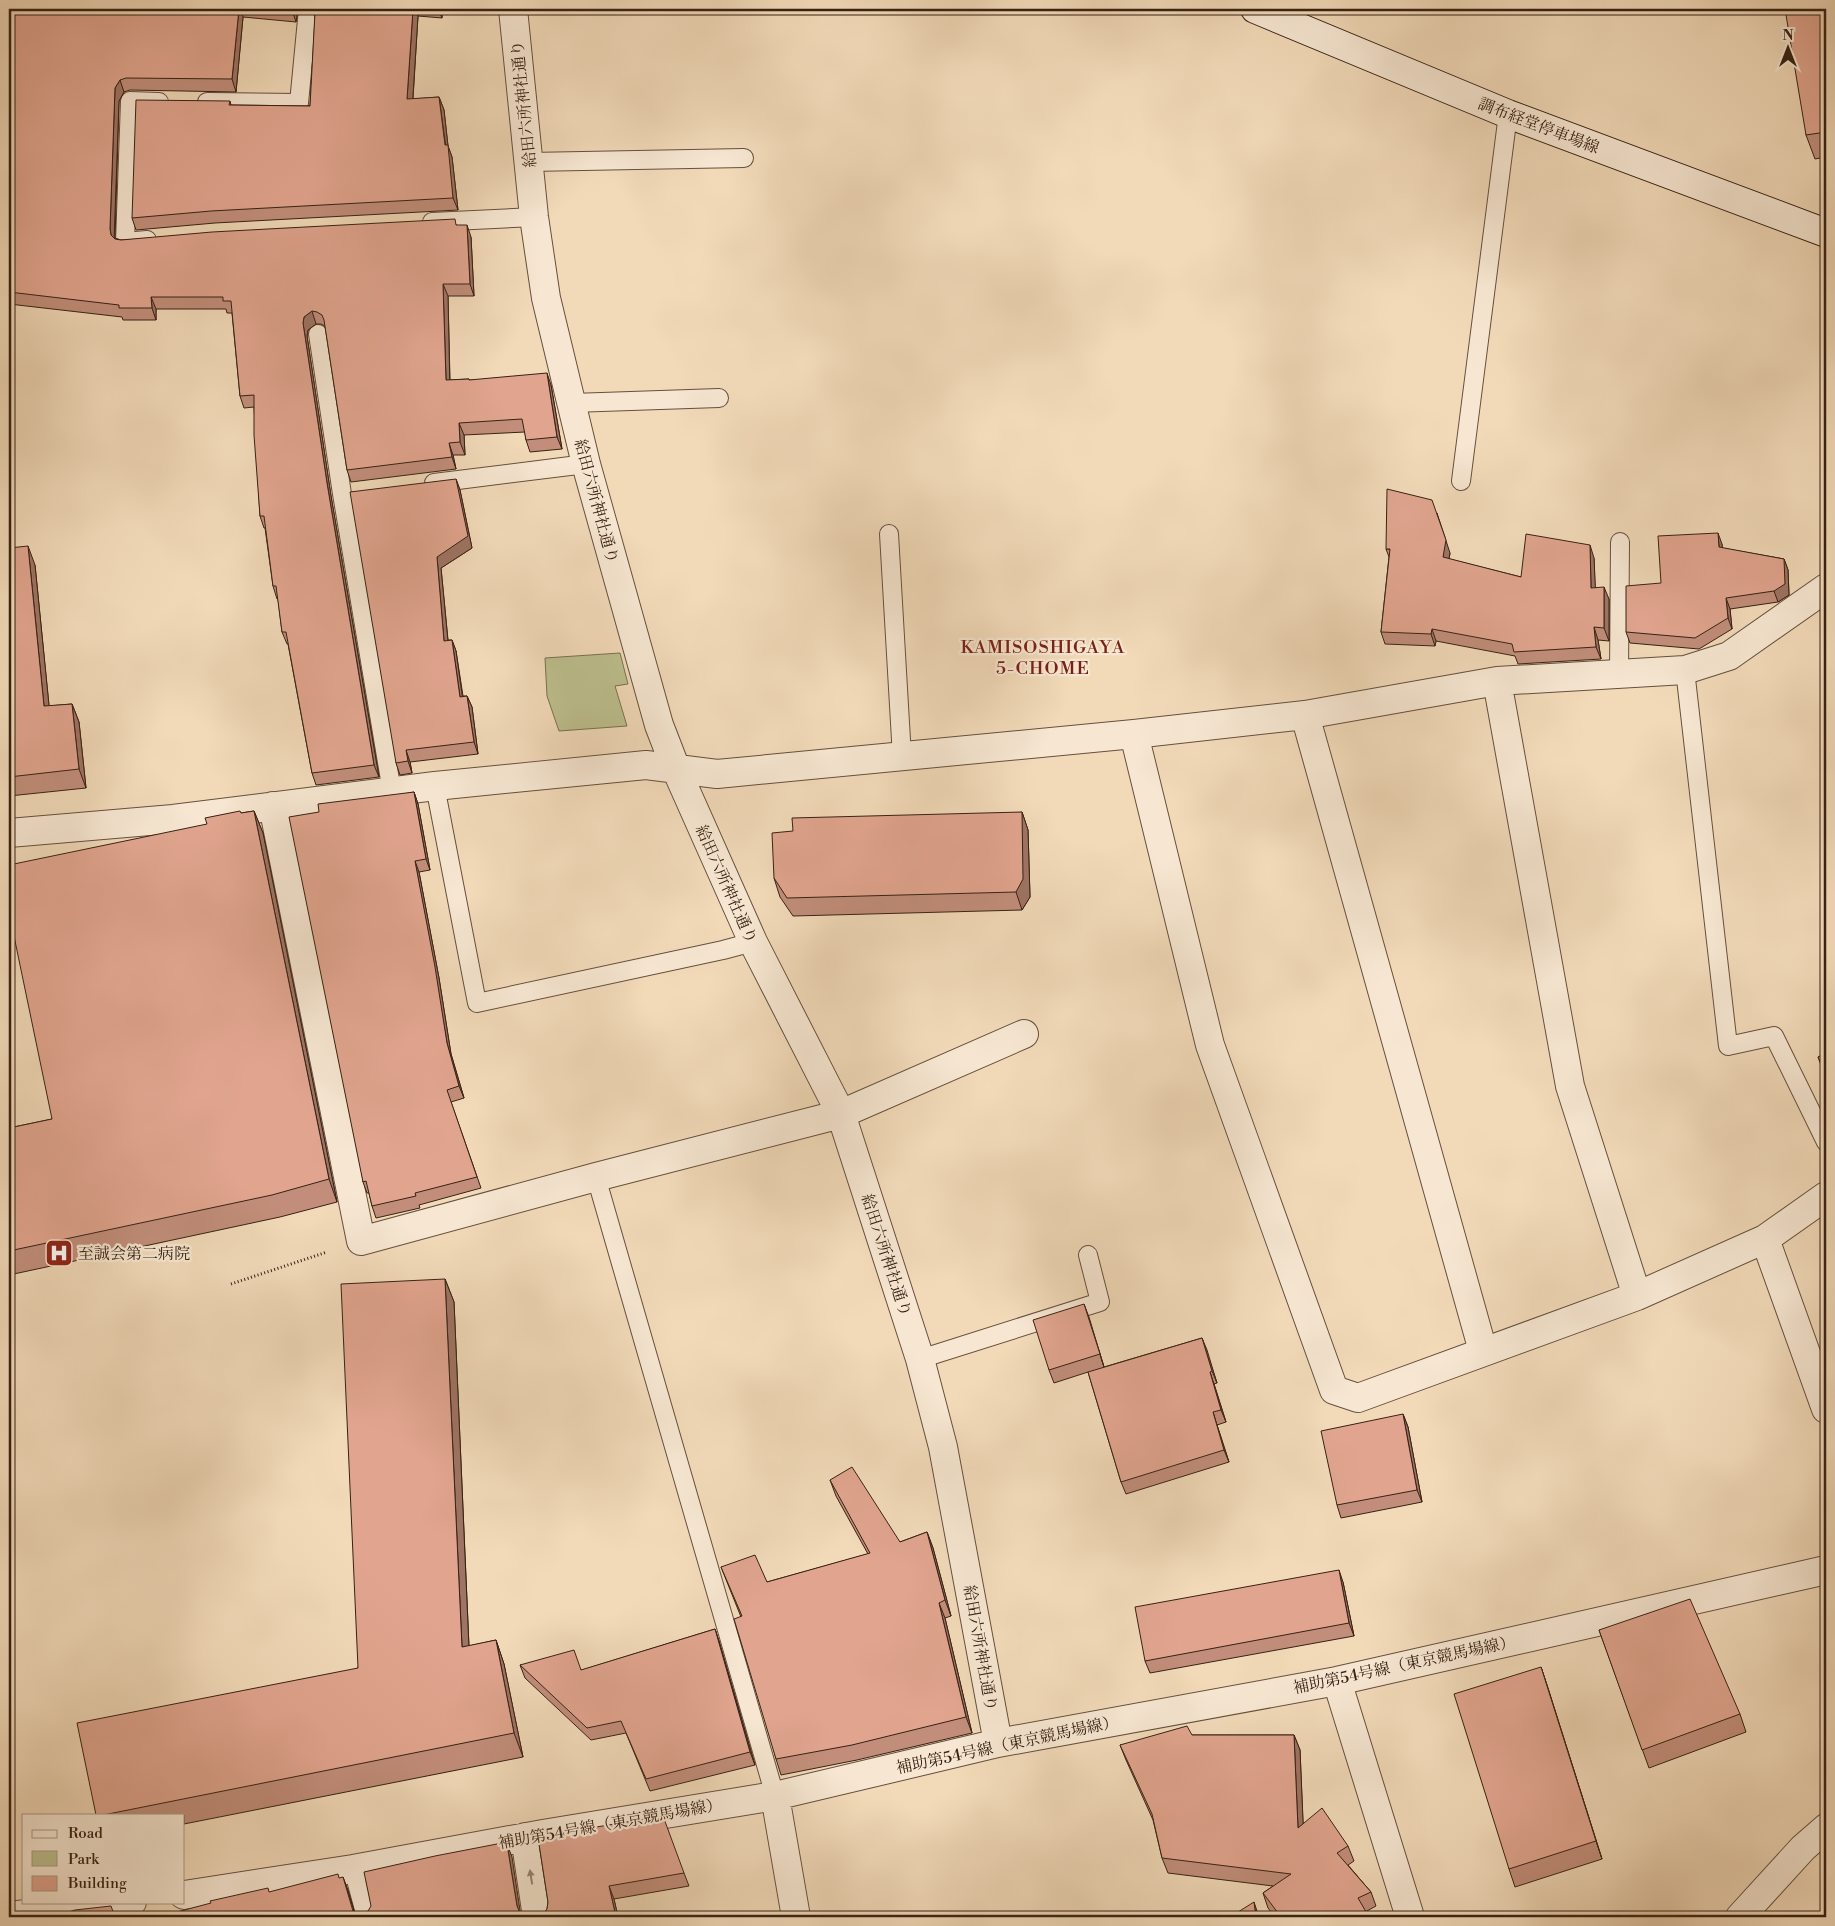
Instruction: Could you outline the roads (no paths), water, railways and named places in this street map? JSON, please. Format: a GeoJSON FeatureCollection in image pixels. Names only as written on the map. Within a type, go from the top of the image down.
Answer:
{"type":"FeatureCollection","features":[{"type":"Feature","properties":{"kind":"street","name":"給田六所神社通り"},"geometry":{"type":"LineString","coordinates":[[513,9],[534,217],[546,298],[586,464],[659,726],[676,769],[753,942],[841,1114],[920,1359],[943,1446],[998,1743]]}},
{"type":"Feature","properties":{"kind":"street","name":"調布経堂停車場線"},"geometry":{"type":"LineString","coordinates":[[1255,9],[1508,114],[1826,233]]}},
{"type":"Feature","properties":{"kind":"street"},"geometry":{"type":"LineString","coordinates":[[9,833],[173,819],[435,786],[646,765],[717,774],[902,757],[1305,715],[1496,681],[1685,670],[1729,656],[1826,588]]}},
{"type":"Feature","properties":{"kind":"street"},"geometry":{"type":"LineString","coordinates":[[1496,681],[1570,1086],[1637,1296]]}},
{"type":"Feature","properties":{"kind":"street"},"geometry":{"type":"LineString","coordinates":[[1305,715],[1483,1351]]}},
{"type":"Feature","properties":{"kind":"street"},"geometry":{"type":"LineString","coordinates":[[1134,734],[1210,1046],[1334,1390],[1358,1398],[1637,1296],[1764,1239],[1826,1196]]}},
{"type":"Feature","properties":{"kind":"street"},"geometry":{"type":"LineString","coordinates":[[273,806],[361,1242],[596,1177],[841,1114],[1024,1034]]}},
{"type":"Feature","properties":{"kind":"street"},"geometry":{"type":"LineString","coordinates":[[1764,1239],[1826,1409]]}},
{"type":"Feature","properties":{"kind":"street","name":"補助第54号線（東京競馬場線）"},"geometry":{"type":"LineString","coordinates":[[185,1894],[353,1869],[525,1837],[775,1796],[998,1743],[1337,1681],[1826,1570]]}},
{"type":"Feature","properties":{"kind":"street"},"geometry":{"type":"LineString","coordinates":[[1337,1681],[1410,1917]]}},
{"type":"Feature","properties":{"kind":"street"},"geometry":{"type":"LineString","coordinates":[[775,1796],[796,1917]]}},
{"type":"Feature","properties":{"kind":"street"},"geometry":{"type":"LineString","coordinates":[[1740,1917],[1803,1848],[1826,1828]]}},
{"type":"Feature","properties":{"kind":"street"},"geometry":{"type":"LineString","coordinates":[[525,1837],[537,1917]]}},
{"type":"Feature","properties":{"kind":"street"},"geometry":{"type":"LineString","coordinates":[[9,1916],[127,1908]]}},
{"type":"Feature","properties":{"kind":"lane"},"geometry":{"type":"LineString","coordinates":[[164,238],[125,242],[130,101],[299,103],[308,9]]}},
{"type":"Feature","properties":{"kind":"lane"},"geometry":{"type":"LineString","coordinates":[[1462,481],[1508,114]]}},
{"type":"Feature","properties":{"kind":"lane"},"geometry":{"type":"LineString","coordinates":[[529,162],[744,158]]}},
{"type":"Feature","properties":{"kind":"lane"},"geometry":{"type":"LineString","coordinates":[[414,223],[534,217]]}},
{"type":"Feature","properties":{"kind":"lane"},"geometry":{"type":"LineString","coordinates":[[318,334],[342,494],[392,792]]}},
{"type":"Feature","properties":{"kind":"lane"},"geometry":{"type":"LineString","coordinates":[[572,403],[719,398]]}},
{"type":"Feature","properties":{"kind":"lane"},"geometry":{"type":"LineString","coordinates":[[420,484],[586,464]]}},
{"type":"Feature","properties":{"kind":"lane"},"geometry":{"type":"LineString","coordinates":[[342,494],[362,492]]}},
{"type":"Feature","properties":{"kind":"lane"},"geometry":{"type":"LineString","coordinates":[[889,534],[902,757]]}},
{"type":"Feature","properties":{"kind":"lane"},"geometry":{"type":"LineString","coordinates":[[1619,674],[1620,542]]}},
{"type":"Feature","properties":{"kind":"lane"},"geometry":{"type":"LineString","coordinates":[[1685,670],[1728,1046],[1774,1036],[1826,1142]]}},
{"type":"Feature","properties":{"kind":"lane"},"geometry":{"type":"LineString","coordinates":[[435,786],[477,1002],[753,942]]}},
{"type":"Feature","properties":{"kind":"lane"},"geometry":{"type":"LineString","coordinates":[[596,1177],[775,1796]]}},
{"type":"Feature","properties":{"kind":"lane"},"geometry":{"type":"LineString","coordinates":[[920,1359],[1100,1302],[1088,1255]]}},
{"type":"Feature","properties":{"kind":"lane"},"geometry":{"type":"LineString","coordinates":[[353,1869],[366,1917]]}},
{"type":"Feature","properties":{"kind":"place","name":"至誠会第二病院"},"geometry":{"type":"Point","coordinates":[59,1253]}},
{"type":"Feature","properties":{"kind":"district","name":"KAMISOSHIGAYA 5-CHOME"},"geometry":{"type":"Point","coordinates":[1043,658]}}]}
